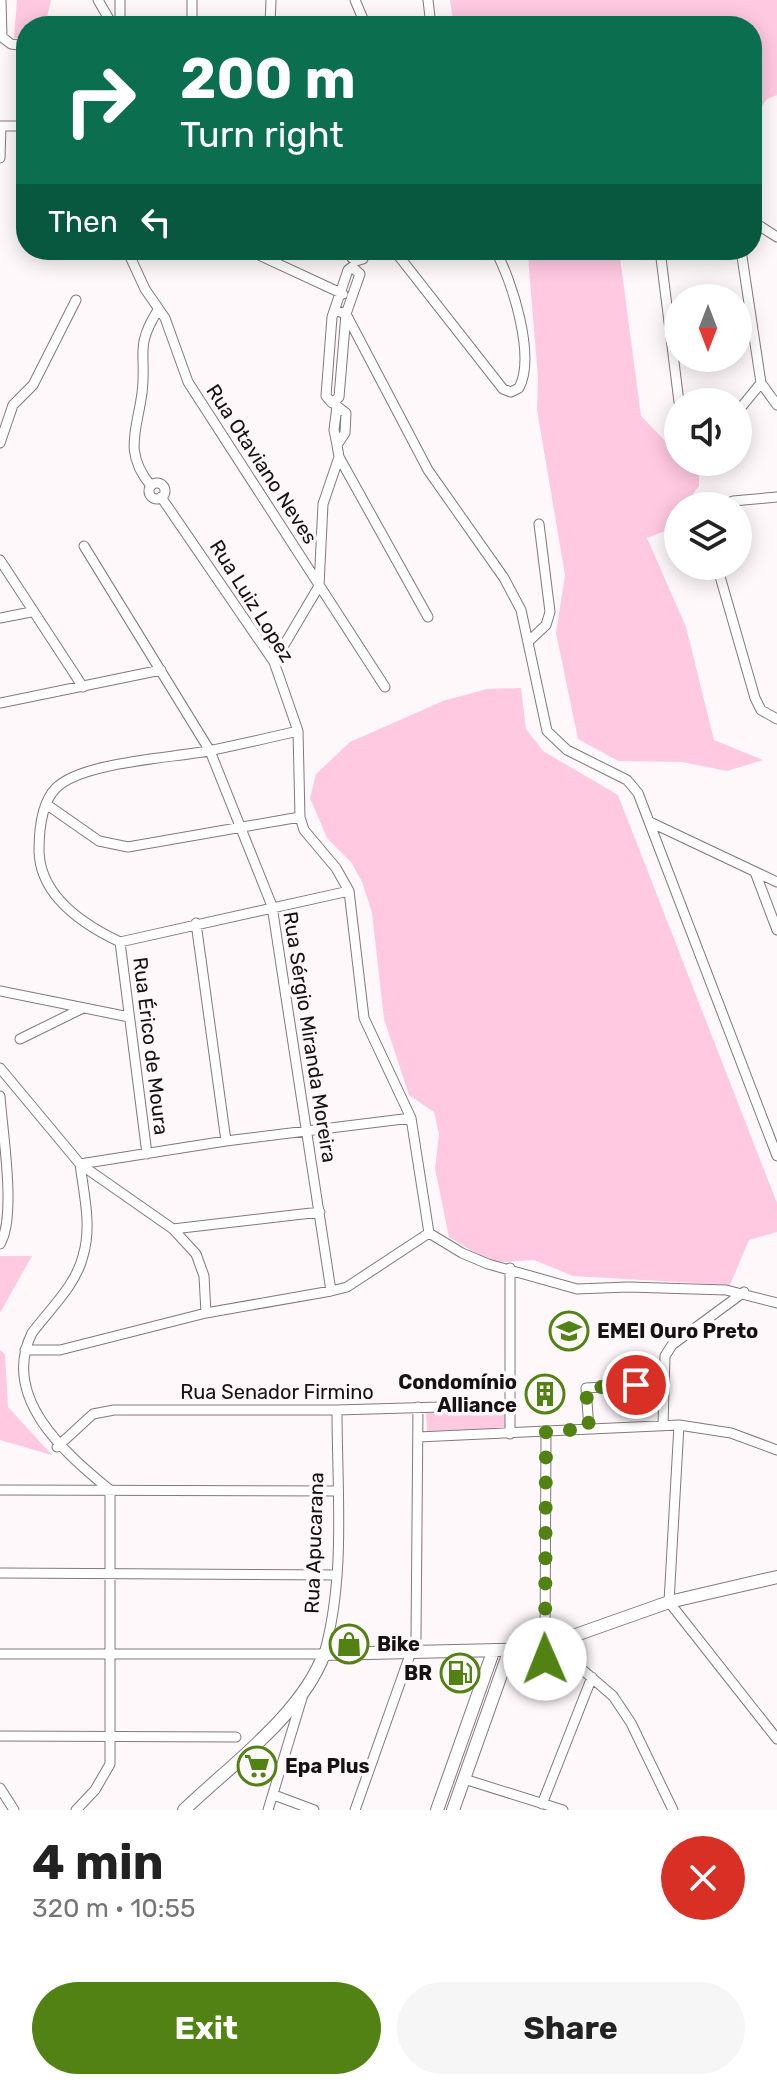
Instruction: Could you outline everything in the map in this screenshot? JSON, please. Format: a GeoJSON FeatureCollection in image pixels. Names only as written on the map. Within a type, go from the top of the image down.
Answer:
{"type":"FeatureCollection","features":[{"type":"Feature","properties":{"kind":"main road"},"geometry":{"type":"LineString","coordinates":[[324,1654],[553,1651],[584,1633],[669,1602],[777,1577]]}},
{"type":"Feature","properties":{"kind":"main road"},"geometry":{"type":"LineString","coordinates":[[437,1810],[493,1652]]}},
{"type":"Feature","properties":{"kind":"main road"},"geometry":{"type":"LineString","coordinates":[[453,1810],[513,1652]]}},
{"type":"Feature","properties":{"kind":"main road","name":"Rua Apucarana"},"geometry":{"type":"LineString","coordinates":[[304,1692],[316,1676],[324,1654]]}},
{"type":"Feature","properties":{"kind":"main road"},"geometry":{"type":"LineString","coordinates":[[184,1810],[304,1692]]}},
{"type":"Feature","properties":{"kind":"street"},"geometry":{"type":"LineString","coordinates":[[1,0],[1,31],[6,41],[16,44]]}},
{"type":"Feature","properties":{"kind":"street"},"geometry":{"type":"LineString","coordinates":[[0,126],[0,158]]}},
{"type":"Feature","properties":{"kind":"street","name":"Rua Otaviano Neves"},"geometry":{"type":"LineString","coordinates":[[132,260],[165,318],[188,382],[385,687]]}},
{"type":"Feature","properties":{"kind":"street"},"geometry":{"type":"LineString","coordinates":[[269,260],[351,297]]}},
{"type":"Feature","properties":{"kind":"street"},"geometry":{"type":"LineString","coordinates":[[402,260],[503,389],[515,391],[523,377],[520,319],[513,285],[500,260]]}},
{"type":"Feature","properties":{"kind":"street"},"geometry":{"type":"LineString","coordinates":[[661,260],[677,388]]}},
{"type":"Feature","properties":{"kind":"street"},"geometry":{"type":"LineString","coordinates":[[743,260],[761,383],[777,405]]}},
{"type":"Feature","properties":{"kind":"street"},"geometry":{"type":"LineString","coordinates":[[356,268],[360,274],[351,297],[346,314],[339,397],[332,403],[326,396],[335,310],[348,270],[356,268]]}},
{"type":"Feature","properties":{"kind":"street"},"geometry":{"type":"LineString","coordinates":[[0,443],[13,405],[33,385],[76,300]]}},
{"type":"Feature","properties":{"kind":"street"},"geometry":{"type":"LineString","coordinates":[[158,310],[145,330],[140,351],[142,390],[132,444],[139,472],[153,485],[164,474]]}},
{"type":"Feature","properties":{"kind":"street"},"geometry":{"type":"LineString","coordinates":[[335,310],[346,314],[428,470],[504,578],[521,610],[542,718],[550,735],[567,750],[634,786],[774,1138],[777,1156]]}},
{"type":"Feature","properties":{"kind":"street"},"geometry":{"type":"LineString","coordinates":[[752,394],[761,383]]}},
{"type":"Feature","properties":{"kind":"street"},"geometry":{"type":"LineString","coordinates":[[337,445],[339,457],[428,617]]}},
{"type":"Feature","properties":{"kind":"street"},"geometry":{"type":"LineString","coordinates":[[274,662],[319,586],[323,504],[339,457]]}},
{"type":"Feature","properties":{"kind":"street","name":"Rua Luiz Lopez"},"geometry":{"type":"LineString","coordinates":[[153,485],[163,486],[161,497],[274,662],[298,731],[300,817]]}},
{"type":"Feature","properties":{"kind":"street"},"geometry":{"type":"LineString","coordinates":[[752,499],[777,497]]}},
{"type":"Feature","properties":{"kind":"street"},"geometry":{"type":"LineString","coordinates":[[529,641],[546,625],[550,612],[539,524]]}},
{"type":"Feature","properties":{"kind":"street","name":"Rua Sérgio Miranda Moreira"},"geometry":{"type":"LineString","coordinates":[[84,546],[210,751],[272,906],[331,1291]]}},
{"type":"Feature","properties":{"kind":"street"},"geometry":{"type":"LineString","coordinates":[[0,560],[31,612],[83,687]]}},
{"type":"Feature","properties":{"kind":"street"},"geometry":{"type":"LineString","coordinates":[[721,580],[755,698],[761,710],[777,719]]}},
{"type":"Feature","properties":{"kind":"street"},"geometry":{"type":"LineString","coordinates":[[0,618],[31,612]]}},
{"type":"Feature","properties":{"kind":"street"},"geometry":{"type":"LineString","coordinates":[[0,703],[161,670]]}},
{"type":"Feature","properties":{"kind":"street"},"geometry":{"type":"LineString","coordinates":[[298,731],[76,776],[57,787],[46,804],[39,857],[46,881],[81,920],[120,942],[349,891]]}},
{"type":"Feature","properties":{"kind":"street"},"geometry":{"type":"LineString","coordinates":[[46,804],[99,841],[128,847],[300,817],[304,830],[336,868],[349,891],[364,1018],[411,1118],[429,1233],[462,1253],[577,1289],[628,1287],[744,1292],[777,1303]]}},
{"type":"Feature","properties":{"kind":"street"},"geometry":{"type":"LineString","coordinates":[[650,822],[777,882]]}},
{"type":"Feature","properties":{"kind":"street"},"geometry":{"type":"LineString","coordinates":[[755,872],[777,930]]}},
{"type":"Feature","properties":{"kind":"street"},"geometry":{"type":"LineString","coordinates":[[196,923],[226,1141]]}},
{"type":"Feature","properties":{"kind":"street","name":"Rua Érico de Moura"},"geometry":{"type":"LineString","coordinates":[[120,942],[147,1154]]}},
{"type":"Feature","properties":{"kind":"street"},"geometry":{"type":"LineString","coordinates":[[0,991],[129,1017]]}},
{"type":"Feature","properties":{"kind":"street"},"geometry":{"type":"LineString","coordinates":[[20,1039],[81,1009]]}},
{"type":"Feature","properties":{"kind":"street"},"geometry":{"type":"LineString","coordinates":[[0,1068],[80,1164],[173,1229],[196,1254],[204,1276],[206,1313]]}},
{"type":"Feature","properties":{"kind":"street"},"geometry":{"type":"LineString","coordinates":[[0,1096],[7,1211],[0,1244]]}},
{"type":"Feature","properties":{"kind":"street"},"geometry":{"type":"LineString","coordinates":[[80,1164],[226,1141],[411,1118]]}},
{"type":"Feature","properties":{"kind":"street"},"geometry":{"type":"LineString","coordinates":[[80,1164],[88,1223],[83,1259],[76,1277],[29,1338],[17,1377],[24,1407],[57,1447],[110,1490]]}},
{"type":"Feature","properties":{"kind":"street"},"geometry":{"type":"LineString","coordinates":[[173,1229],[320,1212]]}},
{"type":"Feature","properties":{"kind":"street"},"geometry":{"type":"LineString","coordinates":[[25,1350],[60,1350],[206,1313],[347,1287],[429,1233]]}},
{"type":"Feature","properties":{"kind":"street"},"geometry":{"type":"LineString","coordinates":[[510,1268],[510,1434]]}},
{"type":"Feature","properties":{"kind":"street"},"geometry":{"type":"LineString","coordinates":[[663,1425],[665,1356],[672,1345],[744,1292]]}},
{"type":"Feature","properties":{"kind":"street"},"geometry":{"type":"LineString","coordinates":[[589,1429],[586,1388],[636,1385]]}},
{"type":"Feature","properties":{"kind":"street","name":"Rua Senador Firmino"},"geometry":{"type":"LineString","coordinates":[[57,1447],[93,1414],[114,1410],[337,1410],[510,1405]]}},
{"type":"Feature","properties":{"kind":"street"},"geometry":{"type":"LineString","coordinates":[[355,1810],[416,1638],[418,1407]]}},
{"type":"Feature","properties":{"kind":"street","name":"Rua Apucarana"},"geometry":{"type":"LineString","coordinates":[[324,1654],[335,1614],[337,1410]]}},
{"type":"Feature","properties":{"kind":"street"},"geometry":{"type":"LineString","coordinates":[[679,1425],[669,1602],[777,1738]]}},
{"type":"Feature","properties":{"kind":"street"},"geometry":{"type":"LineString","coordinates":[[418,1437],[679,1425],[731,1433],[777,1450]]}},
{"type":"Feature","properties":{"kind":"street"},"geometry":{"type":"LineString","coordinates":[[546,1431],[545,1630],[553,1651],[592,1677],[613,1696],[631,1723],[673,1810]]}},
{"type":"Feature","properties":{"kind":"street"},"geometry":{"type":"LineString","coordinates":[[0,1490],[337,1491]]}},
{"type":"Feature","properties":{"kind":"street"},"geometry":{"type":"LineString","coordinates":[[76,1810],[95,1790],[110,1764],[110,1490]]}},
{"type":"Feature","properties":{"kind":"street"},"geometry":{"type":"LineString","coordinates":[[0,1573],[337,1575]]}},
{"type":"Feature","properties":{"kind":"street"},"geometry":{"type":"LineString","coordinates":[[0,1654],[324,1654]]}},
{"type":"Feature","properties":{"kind":"street"},"geometry":{"type":"LineString","coordinates":[[542,1804],[592,1677]]}},
{"type":"Feature","properties":{"kind":"street","name":"Rua Apucarana"},"geometry":{"type":"LineString","coordinates":[[268,1810],[304,1692]]}},
{"type":"Feature","properties":{"kind":"street"},"geometry":{"type":"LineString","coordinates":[[0,1736],[236,1737]]}},
{"type":"Feature","properties":{"kind":"street"},"geometry":{"type":"LineString","coordinates":[[464,1779],[563,1810]]}},
{"type":"Feature","properties":{"kind":"street"},"geometry":{"type":"LineString","coordinates":[[0,1788],[14,1810]]}},
{"type":"Feature","properties":{"kind":"street"},"geometry":{"type":"LineString","coordinates":[[274,1795],[314,1810]]}},
{"type":"Feature","properties":{"kind":"shaded area"},"geometry":{"type":"Polygon","coordinates":[[[17,0],[51,0],[47,16],[16,16],[14,38],[17,0]]]}},
{"type":"Feature","properties":{"kind":"shaded area"},"geometry":{"type":"Polygon","coordinates":[[[450,0],[777,0],[777,95],[767,99],[762,106],[762,16],[452,16],[450,0]]]}},
{"type":"Feature","properties":{"kind":"shaded area"},"geometry":{"type":"Polygon","coordinates":[[[528,260],[620,260],[641,416],[664,440],[664,476],[699,476],[699,486],[694,492],[664,492],[664,531],[647,538],[686,627],[714,740],[763,760],[727,771],[682,762],[618,761],[578,739],[556,633],[565,575],[537,410],[538,378],[528,260]]]}},
{"type":"Feature","properties":{"kind":"shaded area"},"geometry":{"type":"Polygon","coordinates":[[[521,688],[526,729],[543,751],[618,795],[777,1203],[777,1232],[749,1240],[730,1285],[573,1276],[534,1260],[492,1263],[449,1237],[435,1169],[439,1134],[434,1112],[409,1095],[384,1019],[372,913],[362,882],[351,862],[327,838],[310,798],[316,774],[350,742],[443,701],[487,689],[521,688]]]}},
{"type":"Feature","properties":{"kind":"shaded area"},"geometry":{"type":"Polygon","coordinates":[[[0,1256],[32,1256],[0,1313],[0,1256]]]}},
{"type":"Feature","properties":{"kind":"shaded area"},"geometry":{"type":"Polygon","coordinates":[[[0,1350],[5,1354],[8,1407],[52,1455],[0,1440],[0,1350]]]}},
{"type":"Feature","properties":{"kind":"shaded area"},"geometry":{"type":"Polygon","coordinates":[[[507,1410],[508,1428],[427,1431],[426,1412],[507,1410]]]}},
{"type":"Feature","properties":{"kind":"place","name":"EMEI Ouro Preto"},"geometry":{"type":"Point","coordinates":[569,1331]}},
{"type":"Feature","properties":{"kind":"place","name":"Condomínio Alliance"},"geometry":{"type":"Point","coordinates":[545,1394]}},
{"type":"Feature","properties":{"kind":"place","name":"Bike"},"geometry":{"type":"Point","coordinates":[349,1644]}},
{"type":"Feature","properties":{"kind":"place","name":"BR"},"geometry":{"type":"Point","coordinates":[460,1673]}},
{"type":"Feature","properties":{"kind":"place","name":"Epa Plus"},"geometry":{"type":"Point","coordinates":[257,1766]}},
{"type":"Feature","properties":{"kind":"route"},"geometry":{"type":"LineString","coordinates":[[545,1659],[546,1431],[589,1429],[586,1388],[636,1385]]}}]}
